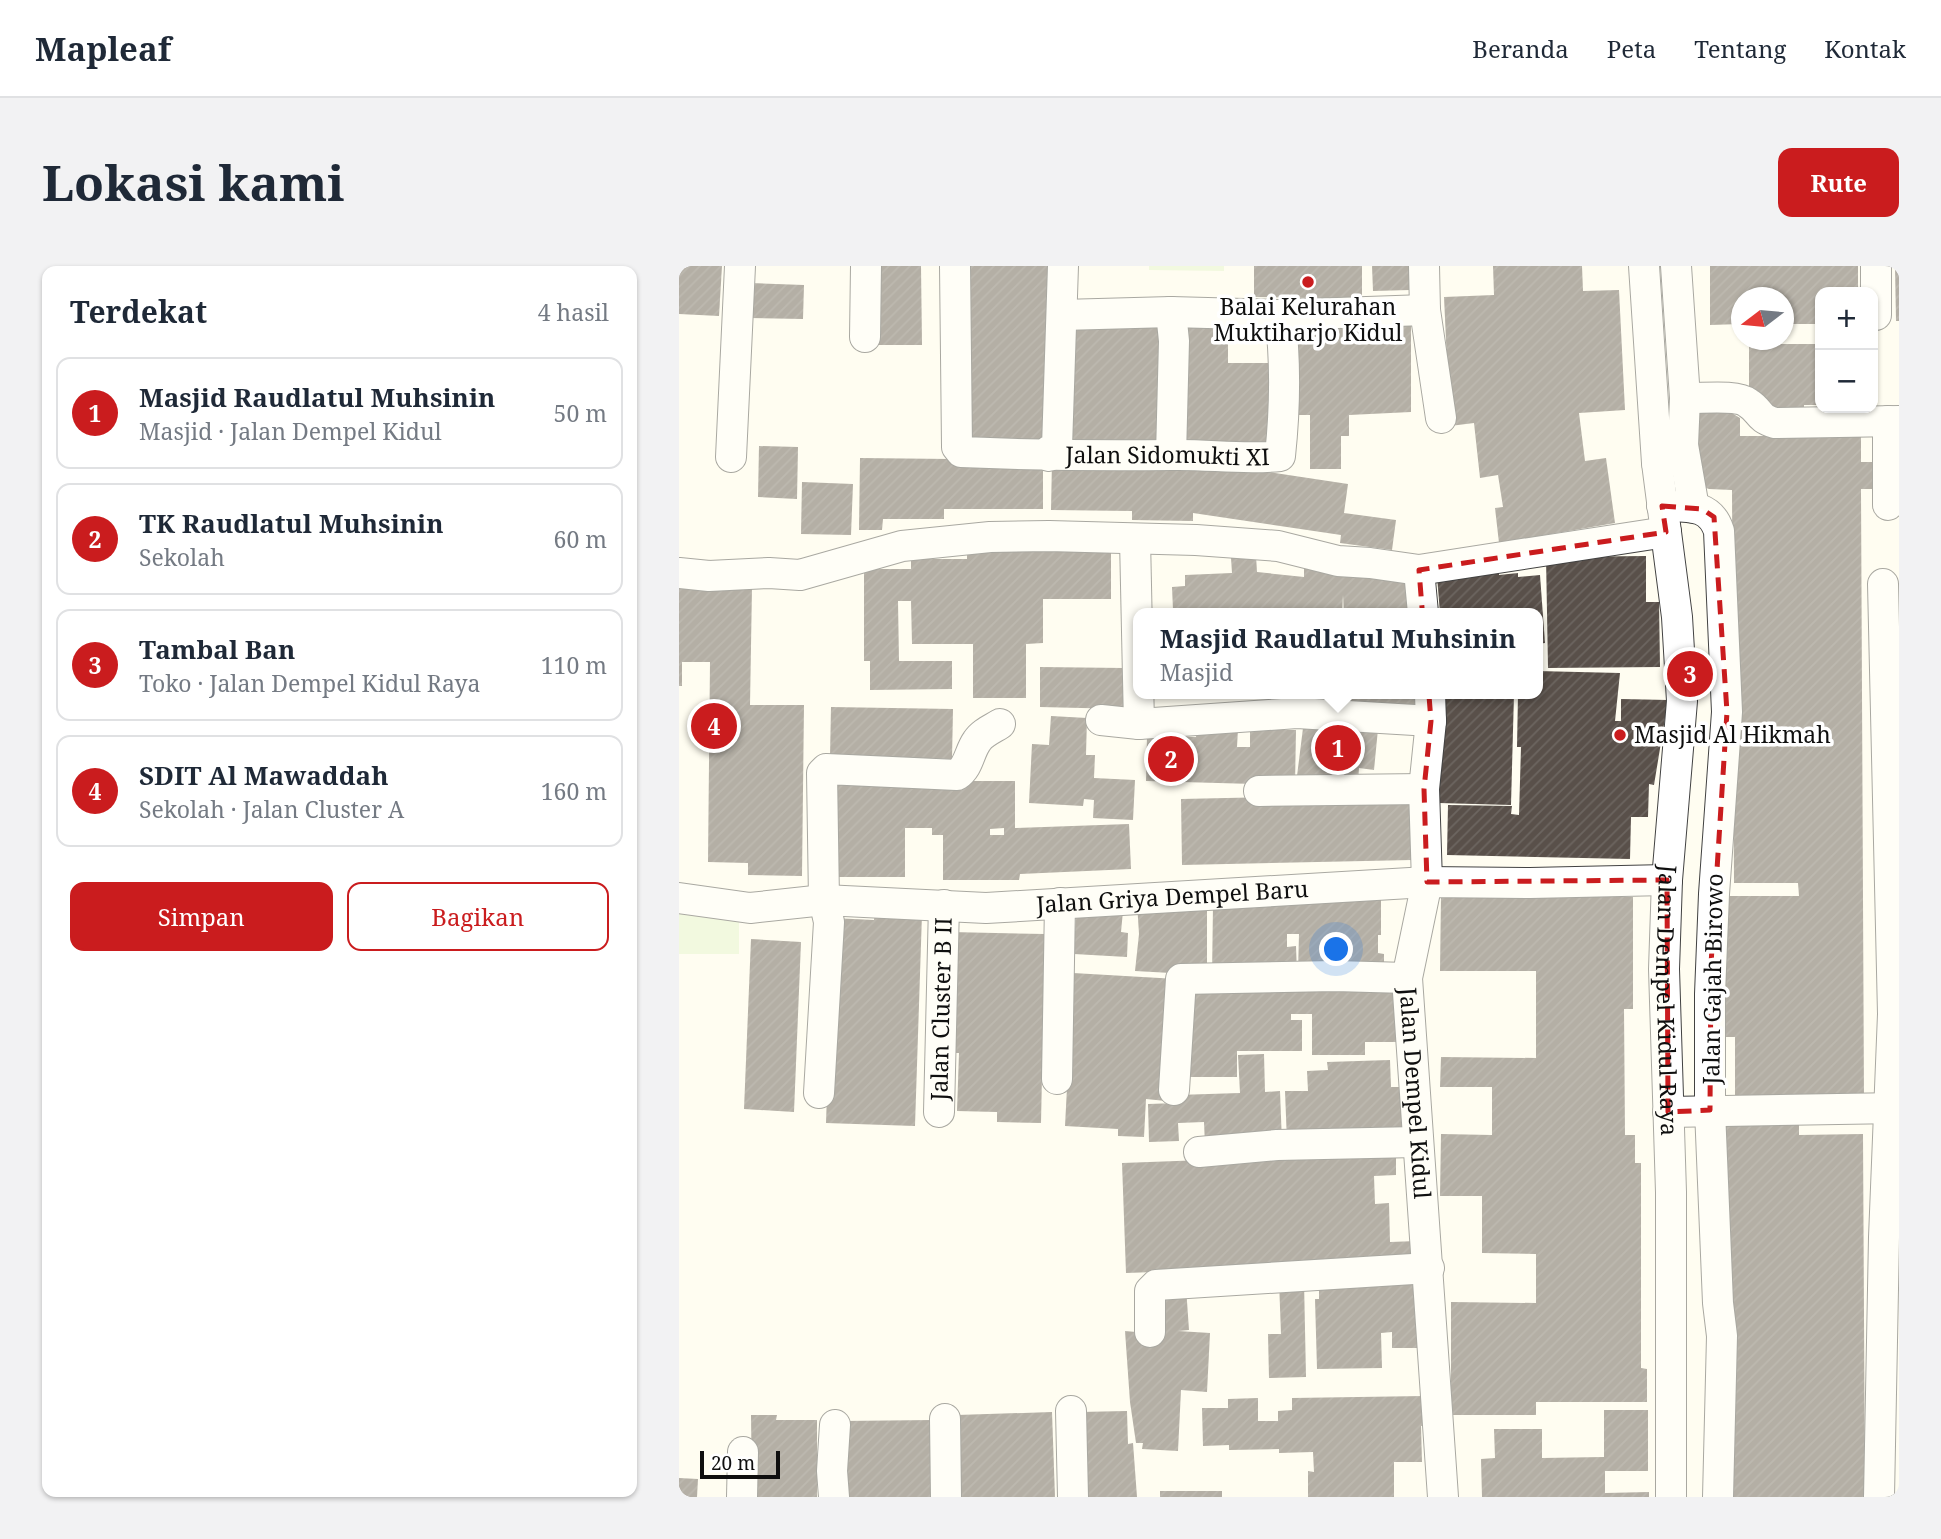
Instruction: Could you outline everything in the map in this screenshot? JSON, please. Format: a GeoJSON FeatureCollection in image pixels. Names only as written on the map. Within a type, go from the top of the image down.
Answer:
{"type":"FeatureCollection","features":[{"type":"Feature","properties":{"kind":"street"},"geometry":{"type":"LineString","coordinates":[[730,457],[740,266]]}},
{"type":"Feature","properties":{"kind":"street"},"geometry":{"type":"LineString","coordinates":[[865,337],[866,266]]}},
{"type":"Feature","properties":{"kind":"street","name":"Jalan Sidomukti XI"},"geometry":{"type":"LineString","coordinates":[[955,266],[957,447],[961,452],[1252,459],[1280,456],[1285,413],[1280,315]]}},
{"type":"Feature","properties":{"kind":"street"},"geometry":{"type":"LineString","coordinates":[[1049,456],[1050,450],[1057,447],[1063,266]]}},
{"type":"Feature","properties":{"kind":"street"},"geometry":{"type":"LineString","coordinates":[[1424,266],[1425,310],[1441,418]]}},
{"type":"Feature","properties":{"kind":"street"},"geometry":{"type":"LineString","coordinates":[[1644,266],[1657,463]]}},
{"type":"Feature","properties":{"kind":"street"},"geometry":{"type":"LineString","coordinates":[[679,573],[709,576],[769,573],[800,575],[902,546],[990,537],[1049,536],[1278,546],[1338,561],[1419,570],[1664,519],[1694,508],[1683,445],[1685,398],[1676,266]]}},
{"type":"Feature","properties":{"kind":"street"},"geometry":{"type":"LineString","coordinates":[[1876,266],[1876,287]]}},
{"type":"Feature","properties":{"kind":"street"},"geometry":{"type":"LineString","coordinates":[[1646,299],[1678,298]]}},
{"type":"Feature","properties":{"kind":"street"},"geometry":{"type":"LineString","coordinates":[[1062,315],[1171,312],[1280,315],[1425,310]]}},
{"type":"Feature","properties":{"kind":"street"},"geometry":{"type":"LineString","coordinates":[[1171,312],[1174,341],[1171,455]]}},
{"type":"Feature","properties":{"kind":"street"},"geometry":{"type":"LineString","coordinates":[[1685,398],[1740,399],[1750,403],[1763,419],[1775,423],[1894,421],[1888,505]]}},
{"type":"Feature","properties":{"kind":"street"},"geometry":{"type":"LineString","coordinates":[[1657,463],[1683,445]]}},
{"type":"Feature","properties":{"kind":"street","name":"Jalan Dempel Kidul Raya"},"geometry":{"type":"LineString","coordinates":[[1657,463],[1677,617],[1682,701],[1667,880],[1664,969],[1671,1192],[1671,1497]]}},
{"type":"Feature","properties":{"kind":"street","name":"Jalan Gajah Birowo"},"geometry":{"type":"LineString","coordinates":[[1694,508],[1702,509],[1714,517],[1719,531],[1727,712],[1711,964],[1710,1110],[1718,1303],[1722,1336],[1718,1497]]}},
{"type":"Feature","properties":{"kind":"street"},"geometry":{"type":"LineString","coordinates":[[1135,539],[1136,608]]}},
{"type":"Feature","properties":{"kind":"street"},"geometry":{"type":"LineString","coordinates":[[1419,570],[1423,608]]}},
{"type":"Feature","properties":{"kind":"street"},"geometry":{"type":"LineString","coordinates":[[1879,1497],[1891,1334],[1895,885],[1883,583]]}},
{"type":"Feature","properties":{"kind":"street"},"geometry":{"type":"LineString","coordinates":[[1138,699],[1139,724]]}},
{"type":"Feature","properties":{"kind":"street"},"geometry":{"type":"LineString","coordinates":[[1101,720],[1139,724],[1430,707]]}},
{"type":"Feature","properties":{"kind":"street","name":"Jalan Dempel Kidul"},"geometry":{"type":"LineString","coordinates":[[1430,707],[1424,789],[1427,882],[1407,978],[1443,1497]]}},
{"type":"Feature","properties":{"kind":"street"},"geometry":{"type":"LineString","coordinates":[[818,1093],[829,922],[824,900],[821,773],[826,769],[957,775],[963,771],[975,743],[1000,724]]}},
{"type":"Feature","properties":{"kind":"street"},"geometry":{"type":"LineString","coordinates":[[1259,791],[1424,789]]}},
{"type":"Feature","properties":{"kind":"street","name":"Jalan Griya Dempel Baru"},"geometry":{"type":"LineString","coordinates":[[679,898],[750,908],[824,900],[985,908],[1427,882],[1667,880]]}},
{"type":"Feature","properties":{"kind":"street"},"geometry":{"type":"LineString","coordinates":[[1057,1079],[1060,903]]}},
{"type":"Feature","properties":{"kind":"street","name":"Jalan Cluster B II"},"geometry":{"type":"LineString","coordinates":[[939,1112],[944,905]]}},
{"type":"Feature","properties":{"kind":"street"},"geometry":{"type":"LineString","coordinates":[[1174,1090],[1181,979],[1335,976],[1407,978]]}},
{"type":"Feature","properties":{"kind":"street"},"geometry":{"type":"LineString","coordinates":[[1668,1112],[1894,1108]]}},
{"type":"Feature","properties":{"kind":"street"},"geometry":{"type":"LineString","coordinates":[[1199,1152],[1277,1145],[1417,1142]]}},
{"type":"Feature","properties":{"kind":"street"},"geometry":{"type":"LineString","coordinates":[[1150,1332],[1150,1291],[1156,1285],[1429,1268]]}},
{"type":"Feature","properties":{"kind":"street"},"geometry":{"type":"LineString","coordinates":[[1071,1411],[1073,1497]]}},
{"type":"Feature","properties":{"kind":"street"},"geometry":{"type":"LineString","coordinates":[[945,1419],[946,1497]]}},
{"type":"Feature","properties":{"kind":"street"},"geometry":{"type":"LineString","coordinates":[[834,1497],[832,1471],[835,1425]]}},
{"type":"Feature","properties":{"kind":"street"},"geometry":{"type":"LineString","coordinates":[[742,1497],[743,1452]]}},
{"type":"Feature","properties":{"kind":"highlighted area"},"geometry":{"type":"Polygon","coordinates":[[[1662,506],[1702,509],[1714,517],[1727,712],[1711,964],[1710,1110],[1668,1112],[1667,880],[1427,882],[1424,789],[1431,721],[1419,570],[1666,532],[1662,506]]]}},
{"type":"Feature","properties":{"kind":"green space"},"geometry":{"type":"Polygon","coordinates":[[[1149,266],[1224,266],[1224,271],[1149,270],[1149,266]]]}},
{"type":"Feature","properties":{"kind":"green space"},"geometry":{"type":"Polygon","coordinates":[[[679,912],[739,913],[739,954],[679,954],[679,912]]]}},
{"type":"Feature","properties":{"kind":"building"},"geometry":{"type":"Polygon","coordinates":[[[679,266],[722,266],[719,316],[679,314],[679,266]]]}},
{"type":"Feature","properties":{"kind":"building"},"geometry":{"type":"Polygon","coordinates":[[[871,266],[921,266],[922,345],[872,345],[871,266]]]}},
{"type":"Feature","properties":{"kind":"building"},"geometry":{"type":"Polygon","coordinates":[[[958,266],[1051,266],[1052,445],[960,445],[958,266]]]}},
{"type":"Feature","properties":{"kind":"building","name":"Balai Kelurahan Muktiharjo Kidul"},"geometry":{"type":"Polygon","coordinates":[[[1254,266],[1362,266],[1362,299],[1254,297],[1254,266]]]}},
{"type":"Feature","properties":{"kind":"building"},"geometry":{"type":"Polygon","coordinates":[[[1372,266],[1409,266],[1410,290],[1373,291],[1372,266]]]}},
{"type":"Feature","properties":{"kind":"building"},"geometry":{"type":"Polygon","coordinates":[[[1493,266],[1582,266],[1583,291],[1619,290],[1625,410],[1579,413],[1585,461],[1606,458],[1615,523],[1499,543],[1495,508],[1503,507],[1498,475],[1480,478],[1474,423],[1450,426],[1444,297],[1494,295],[1493,266]]]}},
{"type":"Feature","properties":{"kind":"building"},"geometry":{"type":"Polygon","coordinates":[[[1710,266],[1858,266],[1858,287],[1815,287],[1815,324],[1794,324],[1794,287],[1731,287],[1731,324],[1710,325],[1710,266]]]}},
{"type":"Feature","properties":{"kind":"building"},"geometry":{"type":"Polygon","coordinates":[[[1895,266],[1899,266],[1899,321],[1896,321],[1895,266]]]}},
{"type":"Feature","properties":{"kind":"building"},"geometry":{"type":"Polygon","coordinates":[[[751,283],[804,285],[803,319],[750,318],[751,283]]]}},
{"type":"Feature","properties":{"kind":"building"},"geometry":{"type":"Polygon","coordinates":[[[1297,322],[1411,322],[1411,412],[1349,415],[1349,436],[1341,436],[1341,469],[1310,469],[1310,415],[1297,415],[1297,322]]]}},
{"type":"Feature","properties":{"kind":"building"},"geometry":{"type":"Polygon","coordinates":[[[1183,325],[1228,325],[1228,363],[1272,363],[1272,446],[1183,448],[1183,325]]]}},
{"type":"Feature","properties":{"kind":"building"},"geometry":{"type":"Polygon","coordinates":[[[1069,326],[1160,326],[1161,447],[1069,447],[1069,326]]]}},
{"type":"Feature","properties":{"kind":"building"},"geometry":{"type":"Polygon","coordinates":[[[1794,344],[1815,344],[1815,405],[1804,405],[1804,410],[1771,410],[1771,405],[1757,405],[1749,393],[1749,350],[1794,350],[1794,344]]]}},
{"type":"Feature","properties":{"kind":"building"},"geometry":{"type":"Polygon","coordinates":[[[1694,412],[1730,412],[1740,418],[1740,436],[1861,436],[1861,462],[1872,462],[1872,489],[1861,489],[1864,1103],[1735,1097],[1735,1037],[1718,1037],[1717,896],[1799,896],[1798,883],[1734,883],[1732,490],[1709,489],[1695,484],[1694,412]]]}},
{"type":"Feature","properties":{"kind":"building"},"geometry":{"type":"Polygon","coordinates":[[[759,446],[798,447],[797,499],[758,497],[759,446]]]}},
{"type":"Feature","properties":{"kind":"building"},"geometry":{"type":"Polygon","coordinates":[[[860,458],[1043,460],[1043,509],[944,509],[944,519],[883,519],[882,530],[859,530],[860,458]]]}},
{"type":"Feature","properties":{"kind":"building"},"geometry":{"type":"Polygon","coordinates":[[[1052,460],[1194,461],[1348,484],[1344,513],[1396,520],[1392,550],[1340,543],[1341,535],[1193,513],[1193,521],[1132,520],[1132,511],[1051,510],[1052,460]]]}},
{"type":"Feature","properties":{"kind":"building"},"geometry":{"type":"Polygon","coordinates":[[[802,482],[853,484],[851,535],[801,534],[802,482]]]}},
{"type":"Feature","properties":{"kind":"building"},"geometry":{"type":"Polygon","coordinates":[[[967,549],[1111,550],[1111,599],[1043,599],[1043,643],[1026,644],[1026,698],[973,698],[973,644],[912,644],[911,601],[898,601],[899,661],[952,661],[952,689],[870,690],[870,661],[864,661],[864,569],[911,569],[911,559],[967,559],[967,549]]]}},
{"type":"Feature","properties":{"kind":"building"},"geometry":{"type":"Polygon","coordinates":[[[1256,556],[1257,572],[1304,577],[1304,568],[1409,582],[1410,608],[1344,608],[1343,595],[1342,608],[1173,608],[1172,587],[1185,586],[1185,575],[1232,573],[1231,558],[1256,556]]]}},
{"type":"Feature","properties":{"kind":"building"},"geometry":{"type":"Polygon","coordinates":[[[1646,556],[1646,602],[1659,602],[1660,667],[1548,668],[1546,557],[1646,556]]]}},
{"type":"Feature","properties":{"kind":"building"},"geometry":{"type":"Polygon","coordinates":[[[1499,572],[1499,575],[1518,573],[1518,577],[1540,575],[1542,608],[1440,608],[1437,576],[1499,572]]]}},
{"type":"Feature","properties":{"kind":"building"},"geometry":{"type":"Polygon","coordinates":[[[679,586],[752,587],[750,705],[804,705],[802,876],[748,875],[748,863],[708,862],[710,662],[682,662],[682,686],[679,686],[679,586]]]}},
{"type":"Feature","properties":{"kind":"building"},"geometry":{"type":"Polygon","coordinates":[[[1040,667],[1124,668],[1123,709],[1040,707],[1040,667]]]}},
{"type":"Feature","properties":{"kind":"building"},"geometry":{"type":"Polygon","coordinates":[[[1543,671],[1620,673],[1615,721],[1621,721],[1621,699],[1668,700],[1654,785],[1649,784],[1648,817],[1631,817],[1630,859],[1447,855],[1448,805],[1512,806],[1511,814],[1519,815],[1521,747],[1517,747],[1518,699],[1543,699],[1543,671]]]}},
{"type":"Feature","properties":{"kind":"building"},"geometry":{"type":"Polygon","coordinates":[[[1288,699],[1420,699],[1421,705],[1352,708],[1288,702],[1288,699]]]}},
{"type":"Feature","properties":{"kind":"building"},"geometry":{"type":"Polygon","coordinates":[[[1442,699],[1514,699],[1511,805],[1439,803],[1442,699]]]}},
{"type":"Feature","properties":{"kind":"building"},"geometry":{"type":"Polygon","coordinates":[[[831,707],[953,709],[952,759],[830,757],[831,707]]]}},
{"type":"Feature","properties":{"kind":"building"},"geometry":{"type":"Polygon","coordinates":[[[1051,716],[1087,718],[1086,755],[1095,755],[1094,778],[1135,780],[1133,820],[1093,818],[1094,800],[1084,799],[1083,806],[1029,803],[1032,744],[1049,745],[1051,716]]]}},
{"type":"Feature","properties":{"kind":"building"},"geometry":{"type":"Polygon","coordinates":[[[1304,720],[1378,729],[1374,770],[1359,768],[1358,783],[1297,776],[1304,720]]]}},
{"type":"Feature","properties":{"kind":"building"},"geometry":{"type":"Polygon","coordinates":[[[1182,728],[1181,737],[1196,737],[1196,728],[1238,729],[1237,747],[1250,747],[1250,730],[1296,730],[1295,785],[1146,781],[1147,736],[1182,728]]]}},
{"type":"Feature","properties":{"kind":"building"},"geometry":{"type":"Polygon","coordinates":[[[837,781],[1015,781],[1015,828],[1129,824],[1131,869],[1020,874],[1019,880],[943,880],[943,835],[932,835],[932,828],[905,828],[905,877],[837,877],[837,781]],[[1004,828],[990,829],[990,835],[1004,835],[1004,828]]]}},
{"type":"Feature","properties":{"kind":"building"},"geometry":{"type":"Polygon","coordinates":[[[1411,794],[1412,860],[1182,865],[1181,799],[1411,794]]]}},
{"type":"Feature","properties":{"kind":"building"},"geometry":{"type":"Polygon","coordinates":[[[1441,896],[1633,897],[1633,1009],[1624,1009],[1625,1135],[1635,1135],[1635,1163],[1641,1163],[1641,1368],[1647,1369],[1647,1402],[1536,1402],[1536,1415],[1451,1415],[1451,1302],[1536,1303],[1536,1254],[1482,1253],[1482,1196],[1440,1196],[1441,1134],[1492,1135],[1492,1087],[1440,1087],[1441,1057],[1536,1058],[1536,971],[1440,971],[1441,896]]]}},
{"type":"Feature","properties":{"kind":"building"},"geometry":{"type":"Polygon","coordinates":[[[1381,897],[1378,953],[1384,954],[1384,973],[1298,972],[1299,934],[1287,934],[1287,947],[1296,946],[1297,974],[1212,976],[1213,905],[1381,897]]]}},
{"type":"Feature","properties":{"kind":"building"},"geometry":{"type":"Polygon","coordinates":[[[1207,902],[1207,975],[1135,971],[1139,934],[1137,903],[1207,902]]]}},
{"type":"Feature","properties":{"kind":"building"},"geometry":{"type":"Polygon","coordinates":[[[1076,909],[1123,911],[1121,932],[1128,933],[1127,957],[1074,954],[1076,909]]]}},
{"type":"Feature","properties":{"kind":"building"},"geometry":{"type":"Polygon","coordinates":[[[875,912],[922,914],[915,1126],[826,1123],[833,918],[874,920],[875,912]]]}},
{"type":"Feature","properties":{"kind":"building"},"geometry":{"type":"Polygon","coordinates":[[[950,932],[1045,934],[1041,1123],[997,1122],[997,1112],[957,1111],[959,1053],[948,1053],[950,932]]]}},
{"type":"Feature","properties":{"kind":"building"},"geometry":{"type":"Polygon","coordinates":[[[751,939],[801,942],[794,1112],[744,1109],[751,939]]]}},
{"type":"Feature","properties":{"kind":"building"},"geometry":{"type":"Polygon","coordinates":[[[1073,973],[1177,979],[1166,1101],[1146,1099],[1144,1137],[1118,1136],[1118,1129],[1065,1126],[1073,973]]]}},
{"type":"Feature","properties":{"kind":"building"},"geometry":{"type":"Polygon","coordinates":[[[1396,982],[1396,1042],[1365,1042],[1365,1055],[1312,1055],[1312,1014],[1291,1014],[1291,1020],[1302,1020],[1302,1051],[1237,1051],[1237,1077],[1186,1077],[1185,994],[1396,982]]]}},
{"type":"Feature","properties":{"kind":"building"},"geometry":{"type":"Polygon","coordinates":[[[1264,1054],[1265,1092],[1280,1091],[1282,1143],[1205,1145],[1204,1122],[1178,1123],[1179,1141],[1149,1142],[1148,1104],[1177,1103],[1177,1095],[1240,1093],[1238,1055],[1264,1054]]]}},
{"type":"Feature","properties":{"kind":"building"},"geometry":{"type":"Polygon","coordinates":[[[1390,1060],[1391,1087],[1403,1087],[1405,1138],[1287,1142],[1285,1091],[1308,1091],[1307,1071],[1328,1070],[1327,1062],[1390,1060]]]}},
{"type":"Feature","properties":{"kind":"building"},"geometry":{"type":"Polygon","coordinates":[[[1726,1123],[1799,1123],[1799,1135],[1863,1134],[1865,1497],[1728,1497],[1726,1123]]]}},
{"type":"Feature","properties":{"kind":"building"},"geometry":{"type":"Polygon","coordinates":[[[1396,1153],[1396,1175],[1374,1176],[1375,1204],[1389,1203],[1390,1242],[1417,1241],[1418,1259],[1383,1264],[1126,1273],[1122,1163],[1396,1153]]]}},
{"type":"Feature","properties":{"kind":"building"},"geometry":{"type":"Polygon","coordinates":[[[1421,1275],[1422,1348],[1392,1348],[1392,1332],[1381,1333],[1382,1368],[1317,1369],[1315,1299],[1319,1299],[1319,1276],[1421,1275]]]}},
{"type":"Feature","properties":{"kind":"building"},"geometry":{"type":"Polygon","coordinates":[[[1279,1281],[1304,1281],[1306,1377],[1269,1378],[1268,1334],[1281,1334],[1279,1281]]]}},
{"type":"Feature","properties":{"kind":"building"},"geometry":{"type":"Polygon","coordinates":[[[1186,1287],[1189,1330],[1178,1331],[1210,1333],[1207,1392],[1181,1390],[1178,1451],[1142,1449],[1143,1443],[1136,1443],[1130,1402],[1125,1331],[1147,1333],[1156,1289],[1186,1287]]]}},
{"type":"Feature","properties":{"kind":"building"},"geometry":{"type":"Polygon","coordinates":[[[1424,1396],[1422,1462],[1394,1462],[1394,1497],[1308,1497],[1308,1471],[1314,1472],[1313,1452],[1279,1453],[1279,1449],[1229,1450],[1229,1445],[1203,1446],[1202,1408],[1228,1408],[1228,1399],[1258,1398],[1258,1421],[1278,1421],[1278,1411],[1292,1410],[1292,1398],[1424,1396]]]}},
{"type":"Feature","properties":{"kind":"building"},"geometry":{"type":"Polygon","coordinates":[[[1604,1410],[1648,1410],[1648,1471],[1605,1471],[1605,1493],[1649,1492],[1649,1497],[1482,1497],[1481,1459],[1495,1458],[1494,1429],[1542,1429],[1542,1458],[1604,1457],[1604,1410]]]}},
{"type":"Feature","properties":{"kind":"building"},"geometry":{"type":"Polygon","coordinates":[[[1127,1411],[1128,1444],[1133,1443],[1137,1497],[1081,1497],[1079,1412],[1127,1411]]]}},
{"type":"Feature","properties":{"kind":"building"},"geometry":{"type":"Polygon","coordinates":[[[1052,1412],[1055,1497],[959,1497],[957,1415],[1052,1412]]]}},
{"type":"Feature","properties":{"kind":"building"},"geometry":{"type":"Polygon","coordinates":[[[751,1415],[777,1415],[776,1420],[817,1420],[817,1497],[752,1497],[751,1415]]]}},
{"type":"Feature","properties":{"kind":"building"},"geometry":{"type":"Polygon","coordinates":[[[933,1420],[933,1497],[843,1497],[842,1421],[933,1420]]]}},
{"type":"Feature","properties":{"kind":"building"},"geometry":{"type":"Polygon","coordinates":[[[679,1478],[698,1479],[697,1497],[679,1497],[679,1478]]]}},
{"type":"Feature","properties":{"kind":"building"},"geometry":{"type":"Polygon","coordinates":[[[1160,1491],[1222,1491],[1222,1497],[1160,1497],[1160,1491]]]}},
{"type":"Feature","properties":{"kind":"place","name":"Balai Kelurahan Muktiharjo Kidul"},"geometry":{"type":"Point","coordinates":[1308,282]}},
{"type":"Feature","properties":{"kind":"place","name":"Tambal Ban"},"geometry":{"type":"Point","coordinates":[1690,674]}},
{"type":"Feature","properties":{"kind":"place","name":"SDIT Al Mawaddah"},"geometry":{"type":"Point","coordinates":[714,726]}},
{"type":"Feature","properties":{"kind":"place","name":"Masjid Al Hikmah"},"geometry":{"type":"Point","coordinates":[1620,735]}},
{"type":"Feature","properties":{"kind":"place","name":"Masjid Raudlatul Muhsinin"},"geometry":{"type":"Point","coordinates":[1338,748]}},
{"type":"Feature","properties":{"kind":"place","name":"TK Raudlatul Muhsinin"},"geometry":{"type":"Point","coordinates":[1171,759]}}]}
